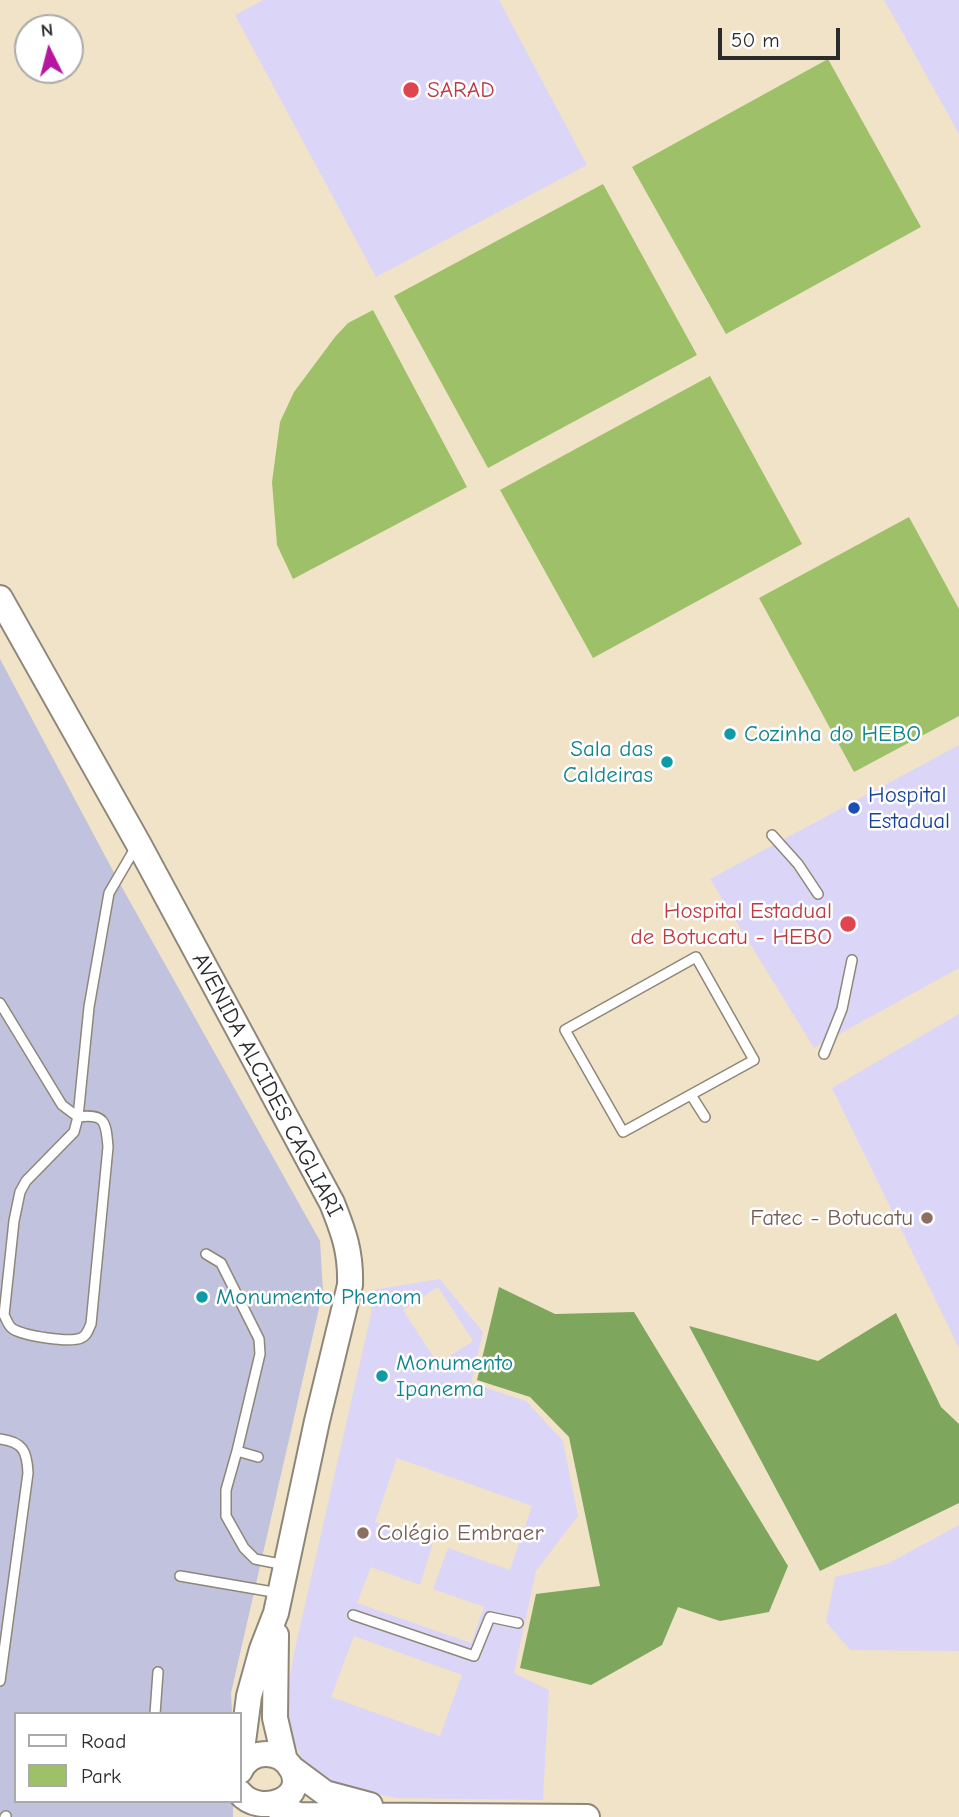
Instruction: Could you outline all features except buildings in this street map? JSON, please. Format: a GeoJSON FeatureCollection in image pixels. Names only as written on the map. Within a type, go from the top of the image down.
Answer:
{"type":"FeatureCollection","features":[{"type":"Feature","properties":{"kind":"main road","name":"AVENIDA ALCIDES CAGLIARI"},"geometry":{"type":"LineString","coordinates":[[0,598],[138,844],[332,1203],[347,1240],[351,1262],[350,1285],[317,1421],[279,1603],[275,1718],[293,1775],[293,1791],[277,1812]]}},
{"type":"Feature","properties":{"kind":"main road","name":"AVENIDA ALCIDES CAGLIARI"},"geometry":{"type":"LineString","coordinates":[[242,1750],[249,1696],[261,1648],[279,1603]]}},
{"type":"Feature","properties":{"kind":"main road"},"geometry":{"type":"LineString","coordinates":[[242,1768],[247,1760],[262,1754],[279,1756],[325,1793],[401,1814]]}},
{"type":"Feature","properties":{"kind":"main road"},"geometry":{"type":"LineString","coordinates":[[246,1805],[262,1811],[299,1815],[587,1817]]}},
{"type":"Feature","properties":{"kind":"lane"},"geometry":{"type":"LineString","coordinates":[[772,835],[798,864],[818,894]]}},
{"type":"Feature","properties":{"kind":"lane"},"geometry":{"type":"LineString","coordinates":[[0,1003],[62,1105],[78,1117],[95,1115],[101,1118],[107,1128],[108,1147],[91,1324],[86,1335],[79,1339],[43,1338],[14,1330],[8,1324],[5,1315],[14,1221],[22,1186],[74,1132],[78,1117],[89,1007],[108,893],[138,844]]}},
{"type":"Feature","properties":{"kind":"lane"},"geometry":{"type":"LineString","coordinates":[[696,957],[754,1060],[691,1094],[623,1132],[565,1030],[696,957]]}},
{"type":"Feature","properties":{"kind":"lane"},"geometry":{"type":"LineString","coordinates":[[824,1055],[842,1009],[852,960]]}},
{"type":"Feature","properties":{"kind":"lane"},"geometry":{"type":"LineString","coordinates":[[691,1094],[705,1117]]}},
{"type":"Feature","properties":{"kind":"lane"},"geometry":{"type":"LineString","coordinates":[[206,1254],[221,1262],[260,1345],[226,1490],[226,1516],[244,1548],[255,1559],[286,1565]]}},
{"type":"Feature","properties":{"kind":"lane"},"geometry":{"type":"LineString","coordinates":[[0,1439],[19,1444],[27,1455],[28,1473],[0,1681]]}},
{"type":"Feature","properties":{"kind":"lane"},"geometry":{"type":"LineString","coordinates":[[237,1451],[258,1457]]}},
{"type":"Feature","properties":{"kind":"lane"},"geometry":{"type":"LineString","coordinates":[[180,1576],[279,1603]]}},
{"type":"Feature","properties":{"kind":"lane"},"geometry":{"type":"LineString","coordinates":[[353,1615],[474,1656],[490,1617],[518,1623]]}},
{"type":"Feature","properties":{"kind":"lane"},"geometry":{"type":"LineString","coordinates":[[155,1712],[158,1672]]}},
{"type":"Feature","properties":{"kind":"shaded area","name":"SARAD"},"geometry":{"type":"Polygon","coordinates":[[[263,0],[499,0],[587,165],[376,277],[235,15],[263,0]]]}},
{"type":"Feature","properties":{"kind":"shaded area"},"geometry":{"type":"Polygon","coordinates":[[[884,0],[959,0],[959,134],[891,12],[884,0]]]}},
{"type":"Feature","properties":{"kind":"shaded area"},"geometry":{"type":"Polygon","coordinates":[[[0,659],[119,882],[320,1241],[323,1291],[231,1693],[232,1712],[14,1712],[14,1803],[233,1803],[233,1817],[0,1817],[0,659]]]}},
{"type":"Feature","properties":{"kind":"shaded area","name":"Hospital Estadual de Botucatu - HEBO"},"geometry":{"type":"Polygon","coordinates":[[[959,745],[959,968],[814,1048],[710,879],[959,745]]]}},
{"type":"Feature","properties":{"kind":"shaded area","name":"Fatec - Botucatu"},"geometry":{"type":"Polygon","coordinates":[[[959,1014],[959,1348],[832,1088],[959,1014]]]}},
{"type":"Feature","properties":{"kind":"shaded area","name":"Colégio Embraer"},"geometry":{"type":"Polygon","coordinates":[[[440,1279],[483,1332],[471,1383],[526,1401],[563,1441],[578,1516],[536,1571],[514,1673],[549,1690],[543,1800],[397,1798],[355,1790],[324,1779],[302,1759],[291,1733],[286,1701],[294,1653],[371,1314],[372,1290],[440,1279]],[[438,1287],[403,1310],[438,1364],[473,1341],[438,1287]],[[397,1458],[375,1522],[433,1543],[420,1585],[371,1567],[357,1603],[471,1643],[484,1607],[433,1589],[448,1548],[510,1570],[532,1506],[397,1458]],[[354,1636],[331,1697],[440,1736],[462,1675],[354,1636]]]}},
{"type":"Feature","properties":{"kind":"shaded area"},"geometry":{"type":"Polygon","coordinates":[[[959,1525],[959,1651],[850,1650],[826,1622],[835,1577],[887,1564],[959,1525]]]}},
{"type":"Feature","properties":{"kind":"green space"},"geometry":{"type":"Polygon","coordinates":[[[828,59],[921,227],[726,334],[632,167],[828,59]]]}},
{"type":"Feature","properties":{"kind":"green space"},"geometry":{"type":"Polygon","coordinates":[[[603,184],[697,355],[488,468],[394,296],[603,184]]]}},
{"type":"Feature","properties":{"kind":"green space"},"geometry":{"type":"Polygon","coordinates":[[[373,310],[467,487],[293,579],[277,545],[272,482],[280,422],[294,392],[335,337],[348,323],[373,310]]]}},
{"type":"Feature","properties":{"kind":"green space"},"geometry":{"type":"Polygon","coordinates":[[[710,376],[802,544],[593,658],[500,490],[710,376]]]}},
{"type":"Feature","properties":{"kind":"green space"},"geometry":{"type":"Polygon","coordinates":[[[909,517],[959,609],[959,716],[854,772],[759,598],[909,517]]]}},
{"type":"Feature","properties":{"kind":"green space"},"geometry":{"type":"Polygon","coordinates":[[[499,1287],[555,1314],[634,1312],[788,1566],[769,1612],[720,1621],[678,1607],[662,1645],[591,1685],[520,1668],[536,1594],[600,1586],[569,1437],[530,1397],[477,1380],[499,1287]]]}},
{"type":"Feature","properties":{"kind":"green space"},"geometry":{"type":"Polygon","coordinates":[[[896,1313],[941,1407],[959,1424],[959,1503],[820,1571],[689,1326],[818,1361],[896,1313]]]}},
{"type":"Feature","properties":{"kind":"place","name":"SARAD"},"geometry":{"type":"Point","coordinates":[411,90]}},
{"type":"Feature","properties":{"kind":"place","name":"Cozinha do HEBO"},"geometry":{"type":"Point","coordinates":[730,734]}},
{"type":"Feature","properties":{"kind":"place","name":"Sala das Caldeiras"},"geometry":{"type":"Point","coordinates":[667,762]}},
{"type":"Feature","properties":{"kind":"place","name":"Hospital Estadual"},"geometry":{"type":"Point","coordinates":[854,808]}},
{"type":"Feature","properties":{"kind":"place","name":"Hospital Estadual de Botucatu - HEBO"},"geometry":{"type":"Point","coordinates":[848,924]}},
{"type":"Feature","properties":{"kind":"place","name":"Fatec - Botucatu"},"geometry":{"type":"Point","coordinates":[927,1218]}},
{"type":"Feature","properties":{"kind":"place","name":"Monumento Phenom"},"geometry":{"type":"Point","coordinates":[202,1297]}},
{"type":"Feature","properties":{"kind":"place","name":"Monumento Ipanema"},"geometry":{"type":"Point","coordinates":[382,1376]}},
{"type":"Feature","properties":{"kind":"place","name":"Colégio Embraer"},"geometry":{"type":"Point","coordinates":[363,1533]}}]}
